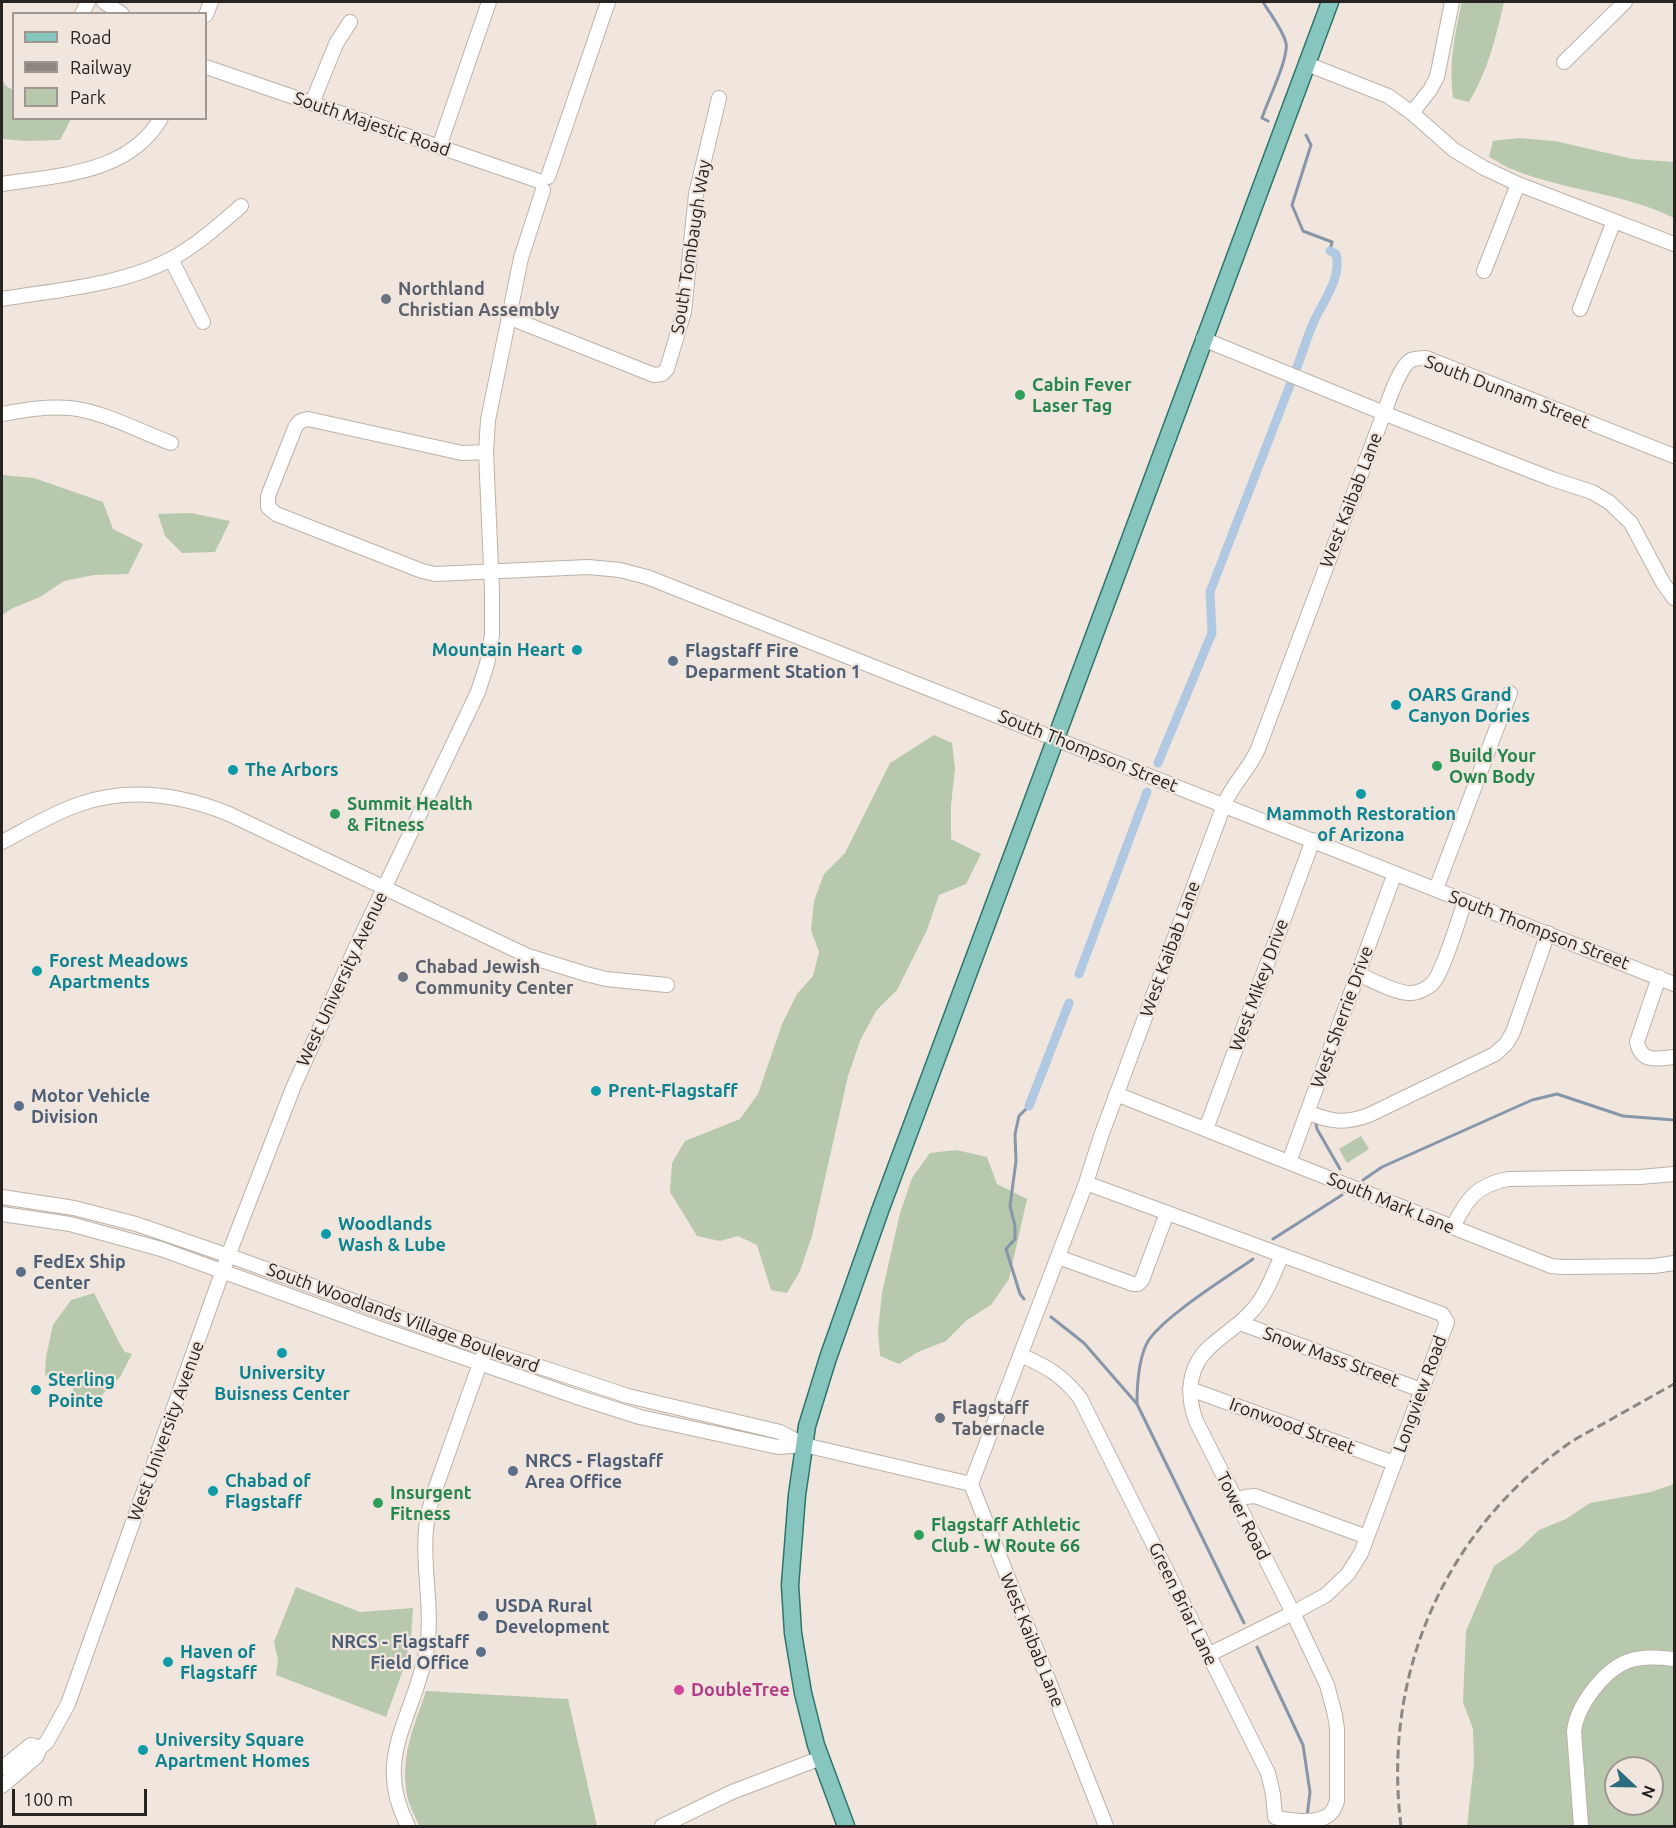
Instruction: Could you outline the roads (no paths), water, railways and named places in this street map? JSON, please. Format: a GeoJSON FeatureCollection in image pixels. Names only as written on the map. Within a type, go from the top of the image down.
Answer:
{"type":"FeatureCollection","features":[{"type":"Feature","properties":{"kind":"main road"},"geometry":{"type":"LineString","coordinates":[[846,1827],[821,1758],[803,1693],[790,1607],[795,1516],[807,1425],[852,1289],[1330,2]]}},
{"type":"Feature","properties":{"kind":"street"},"geometry":{"type":"LineString","coordinates":[[104,2],[119,12]]}},
{"type":"Feature","properties":{"kind":"street"},"geometry":{"type":"LineString","coordinates":[[439,147],[489,2]]}},
{"type":"Feature","properties":{"kind":"street","name":"West University Avenue"},"geometry":{"type":"LineString","coordinates":[[2,1786],[36,1757],[40,1748],[47,1742],[77,1684],[228,1256],[292,1088],[483,678],[492,635],[486,452],[490,407],[521,258],[544,183],[608,2]]}},
{"type":"Feature","properties":{"kind":"street"},"geometry":{"type":"LineString","coordinates":[[1412,113],[1430,90],[1437,76],[1452,2]]}},
{"type":"Feature","properties":{"kind":"street"},"geometry":{"type":"LineString","coordinates":[[1564,62],[1625,2]]}},
{"type":"Feature","properties":{"kind":"street"},"geometry":{"type":"LineString","coordinates":[[312,103],[336,44],[350,22]]}},
{"type":"Feature","properties":{"kind":"street"},"geometry":{"type":"LineString","coordinates":[[1307,64],[1388,96],[1464,157],[1518,184],[1674,244]]}},
{"type":"Feature","properties":{"kind":"street","name":"South Majestic Road"},"geometry":{"type":"LineString","coordinates":[[207,67],[544,183]]}},
{"type":"Feature","properties":{"kind":"street","name":"South Tombaugh Way"},"geometry":{"type":"LineString","coordinates":[[508,317],[654,375],[662,374],[667,369],[684,312],[696,194],[719,98]]}},
{"type":"Feature","properties":{"kind":"street"},"geometry":{"type":"LineString","coordinates":[[2,184],[88,170],[108,163],[141,143],[159,120]]}},
{"type":"Feature","properties":{"kind":"street"},"geometry":{"type":"LineString","coordinates":[[1484,271],[1518,184]]}},
{"type":"Feature","properties":{"kind":"street"},"geometry":{"type":"LineString","coordinates":[[2,299],[132,275],[171,259],[194,245],[241,206]]}},
{"type":"Feature","properties":{"kind":"street"},"geometry":{"type":"LineString","coordinates":[[1580,309],[1614,221]]}},
{"type":"Feature","properties":{"kind":"street"},"geometry":{"type":"LineString","coordinates":[[171,259],[203,322]]}},
{"type":"Feature","properties":{"kind":"street"},"geometry":{"type":"LineString","coordinates":[[1203,339],[1384,413]]}},
{"type":"Feature","properties":{"kind":"street","name":"South Dunnam Street"},"geometry":{"type":"LineString","coordinates":[[1384,413],[1402,368],[1413,359],[1426,357],[1674,456]]}},
{"type":"Feature","properties":{"kind":"street"},"geometry":{"type":"LineString","coordinates":[[2,414],[38,408],[71,408],[101,416],[171,443]]}},
{"type":"Feature","properties":{"kind":"street","name":"West Kaibab Lane"},"geometry":{"type":"LineString","coordinates":[[1106,1827],[971,1484],[1086,1183],[1116,1094],[1229,792],[1248,769],[1258,749],[1384,413],[1552,479],[1574,485],[1609,502],[1630,523],[1663,583],[1674,598]]}},
{"type":"Feature","properties":{"kind":"street","name":"South Thompson Street"},"geometry":{"type":"LineString","coordinates":[[486,452],[462,453],[303,419],[295,428],[267,501],[268,507],[276,514],[422,571],[447,575],[588,567],[620,570],[647,577],[1674,984]]}},
{"type":"Feature","properties":{"kind":"street"},"geometry":{"type":"LineString","coordinates":[[1436,889],[1510,693]]}},
{"type":"Feature","properties":{"kind":"street"},"geometry":{"type":"LineString","coordinates":[[2,842],[43,820],[82,803],[138,794],[170,796],[198,802],[229,814],[548,964],[606,978],[667,985]]}},
{"type":"Feature","properties":{"kind":"street","name":"West Mikey Drive"},"geometry":{"type":"LineString","coordinates":[[1206,1129],[1313,840]]}},
{"type":"Feature","properties":{"kind":"street","name":"West Sherrie Drive"},"geometry":{"type":"LineString","coordinates":[[1289,1162],[1395,873]]}},
{"type":"Feature","properties":{"kind":"street"},"geometry":{"type":"LineString","coordinates":[[1358,974],[1401,992],[1411,993],[1431,985],[1440,970],[1465,901]]}},
{"type":"Feature","properties":{"kind":"street"},"geometry":{"type":"LineString","coordinates":[[1307,1112],[1338,1122],[1354,1120],[1369,1115],[1495,1054],[1506,1044],[1513,1032],[1548,933]]}},
{"type":"Feature","properties":{"kind":"street"},"geometry":{"type":"LineString","coordinates":[[1659,977],[1637,1042],[1639,1051],[1644,1057],[1652,1059],[1674,1057]]}},
{"type":"Feature","properties":{"kind":"street","name":"South Mark Lane"},"geometry":{"type":"LineString","coordinates":[[1116,1094],[1551,1266],[1654,1266],[1674,1263]]}},
{"type":"Feature","properties":{"kind":"street"},"geometry":{"type":"LineString","coordinates":[[1453,1227],[1468,1200],[1477,1191],[1496,1181],[1674,1174]]}},
{"type":"Feature","properties":{"kind":"street","name":"Longview Road"},"geometry":{"type":"LineString","coordinates":[[1086,1183],[1442,1314],[1447,1322],[1356,1563],[1337,1586],[1326,1595],[1208,1655]]}},
{"type":"Feature","properties":{"kind":"street","name":"South Woodlands Village Boulevard"},"geometry":{"type":"LineString","coordinates":[[2,1197],[48,1203],[105,1215],[228,1256],[486,1349],[628,1396],[780,1432],[804,1445],[971,1484]]}},
{"type":"Feature","properties":{"kind":"street"},"geometry":{"type":"LineString","coordinates":[[1058,1257],[1138,1284],[1142,1280],[1167,1213]]}},
{"type":"Feature","properties":{"kind":"street","name":"South Woodlands Village Boulevard"},"geometry":{"type":"LineString","coordinates":[[2,1214],[90,1228],[161,1249],[480,1363],[640,1417],[778,1447],[804,1445]]}},
{"type":"Feature","properties":{"kind":"street","name":"Tower Road"},"geometry":{"type":"LineString","coordinates":[[1282,1255],[1262,1298],[1240,1323],[1203,1354],[1194,1371],[1190,1389],[1192,1410],[1323,1674],[1332,1701],[1337,1730],[1337,1801]]}},
{"type":"Feature","properties":{"kind":"street","name":"Snow Mass Street"},"geometry":{"type":"LineString","coordinates":[[1240,1323],[1421,1390]]}},
{"type":"Feature","properties":{"kind":"street"},"geometry":{"type":"LineString","coordinates":[[408,1827],[397,1802],[393,1781],[393,1761],[400,1733],[423,1667],[428,1644],[426,1527],[432,1500],[486,1349]]}},
{"type":"Feature","properties":{"kind":"street","name":"Green Briar Lane"},"geometry":{"type":"LineString","coordinates":[[1020,1355],[1051,1370],[1080,1398],[1268,1773],[1275,1817],[1292,1820],[1322,1820],[1334,1809],[1337,1801]]}},
{"type":"Feature","properties":{"kind":"street","name":"Ironwood Street"},"geometry":{"type":"LineString","coordinates":[[1190,1389],[1394,1463]]}},
{"type":"Feature","properties":{"kind":"street"},"geometry":{"type":"LineString","coordinates":[[1236,1500],[1255,1496],[1367,1537]]}},
{"type":"Feature","properties":{"kind":"street"},"geometry":{"type":"LineString","coordinates":[[1581,1827],[1574,1731],[1583,1702],[1602,1678],[1621,1663],[1634,1658],[1647,1657],[1674,1659]]}},
{"type":"Feature","properties":{"kind":"street"},"geometry":{"type":"LineString","coordinates":[[2,1768],[31,1745],[40,1748]]}},
{"type":"Feature","properties":{"kind":"street"},"geometry":{"type":"LineString","coordinates":[[662,1827],[732,1792],[821,1758]]}},
{"type":"Feature","properties":{"kind":"waterway"},"geometry":{"type":"LineString","coordinates":[[1263,2],[1286,43],[1281,69],[1262,118],[1268,121]]}},
{"type":"Feature","properties":{"kind":"waterway"},"geometry":{"type":"LineString","coordinates":[[1306,135],[1311,145],[1292,205],[1303,231],[1332,242],[1330,251]]}},
{"type":"Feature","properties":{"kind":"waterway"},"geometry":{"type":"LineString","coordinates":[[1297,367],[1312,325],[1335,279],[1336,254],[1330,251]]}},
{"type":"Feature","properties":{"kind":"waterway"},"geometry":{"type":"LineString","coordinates":[[1158,763],[1212,633],[1210,592],[1290,385]]}},
{"type":"Feature","properties":{"kind":"waterway"},"geometry":{"type":"LineString","coordinates":[[1079,974],[1147,792]]}},
{"type":"Feature","properties":{"kind":"waterway"},"geometry":{"type":"LineString","coordinates":[[1029,1106],[1069,1003]]}},
{"type":"Feature","properties":{"kind":"waterway"},"geometry":{"type":"LineString","coordinates":[[1363,1180],[1382,1167],[1532,1100],[1557,1094],[1623,1116],[1674,1120]]}},
{"type":"Feature","properties":{"kind":"waterway"},"geometry":{"type":"LineString","coordinates":[[1024,1299],[1020,1294],[1006,1249],[1015,1239],[1015,1226],[1010,1206],[1016,1161],[1015,1134],[1019,1116],[1029,1106]]}},
{"type":"Feature","properties":{"kind":"waterway"},"geometry":{"type":"LineString","coordinates":[[1316,1124],[1340,1169]]}},
{"type":"Feature","properties":{"kind":"waterway"},"geometry":{"type":"LineString","coordinates":[[1273,1239],[1342,1195]]}},
{"type":"Feature","properties":{"kind":"waterway"},"geometry":{"type":"LineString","coordinates":[[1244,1623],[1137,1404],[1137,1397],[1141,1359],[1152,1335],[1211,1287],[1253,1259]]}},
{"type":"Feature","properties":{"kind":"waterway"},"geometry":{"type":"LineString","coordinates":[[1051,1317],[1084,1343],[1137,1404]]}},
{"type":"Feature","properties":{"kind":"waterway"},"geometry":{"type":"LineString","coordinates":[[1257,1647],[1303,1745],[1310,1792],[1307,1817]]}},
{"type":"Feature","properties":{"kind":"railway"},"geometry":{"type":"LineString","coordinates":[[1401,1826],[1398,1770],[1402,1715],[1413,1661],[1431,1610],[1456,1562],[1488,1518],[1526,1478],[1571,1442],[1674,1384]]}},
{"type":"Feature","properties":{"kind":"place","name":"Northland Christian Assembly"},"geometry":{"type":"Point","coordinates":[386,299]}},
{"type":"Feature","properties":{"kind":"place","name":"Cabin Fever Laser Tag"},"geometry":{"type":"Point","coordinates":[1020,395]}},
{"type":"Feature","properties":{"kind":"place","name":"Mountain Heart"},"geometry":{"type":"Point","coordinates":[577,650]}},
{"type":"Feature","properties":{"kind":"place","name":"Flagstaff Fire Deparment Station 1"},"geometry":{"type":"Point","coordinates":[673,661]}},
{"type":"Feature","properties":{"kind":"place","name":"OARS Grand Canyon Dories"},"geometry":{"type":"Point","coordinates":[1396,705]}},
{"type":"Feature","properties":{"kind":"place","name":"Build Your Own Body"},"geometry":{"type":"Point","coordinates":[1437,766]}},
{"type":"Feature","properties":{"kind":"place","name":"The Arbors"},"geometry":{"type":"Point","coordinates":[233,770]}},
{"type":"Feature","properties":{"kind":"place","name":"Mammoth Restoration of Arizona"},"geometry":{"type":"Point","coordinates":[1361,794]}},
{"type":"Feature","properties":{"kind":"place","name":"Summit Health & Fitness"},"geometry":{"type":"Point","coordinates":[335,814]}},
{"type":"Feature","properties":{"kind":"place","name":"Forest Meadows Apartments"},"geometry":{"type":"Point","coordinates":[37,971]}},
{"type":"Feature","properties":{"kind":"place","name":"Chabad Jewish Community Center"},"geometry":{"type":"Point","coordinates":[403,977]}},
{"type":"Feature","properties":{"kind":"place","name":"Prent-Flagstaff"},"geometry":{"type":"Point","coordinates":[596,1091]}},
{"type":"Feature","properties":{"kind":"place","name":"Motor Vehicle Division"},"geometry":{"type":"Point","coordinates":[19,1106]}},
{"type":"Feature","properties":{"kind":"place","name":"Woodlands Wash & Lube"},"geometry":{"type":"Point","coordinates":[326,1234]}},
{"type":"Feature","properties":{"kind":"place","name":"FedEx Ship Center"},"geometry":{"type":"Point","coordinates":[21,1272]}},
{"type":"Feature","properties":{"kind":"place","name":"University Buisness Center"},"geometry":{"type":"Point","coordinates":[282,1353]}},
{"type":"Feature","properties":{"kind":"place","name":"Sterling Pointe"},"geometry":{"type":"Point","coordinates":[36,1390]}},
{"type":"Feature","properties":{"kind":"place","name":"Flagstaff Tabernacle"},"geometry":{"type":"Point","coordinates":[940,1418]}},
{"type":"Feature","properties":{"kind":"place","name":"NRCS - Flagstaff Area Office"},"geometry":{"type":"Point","coordinates":[513,1471]}},
{"type":"Feature","properties":{"kind":"place","name":"Chabad of Flagstaff"},"geometry":{"type":"Point","coordinates":[213,1491]}},
{"type":"Feature","properties":{"kind":"place","name":"Insurgent Fitness"},"geometry":{"type":"Point","coordinates":[378,1503]}},
{"type":"Feature","properties":{"kind":"place","name":"Flagstaff Athletic Club - W Route 66"},"geometry":{"type":"Point","coordinates":[919,1535]}},
{"type":"Feature","properties":{"kind":"place","name":"USDA Rural Development"},"geometry":{"type":"Point","coordinates":[483,1616]}},
{"type":"Feature","properties":{"kind":"place","name":"NRCS - Flagstaff Field Office"},"geometry":{"type":"Point","coordinates":[481,1652]}},
{"type":"Feature","properties":{"kind":"place","name":"Haven of Flagstaff"},"geometry":{"type":"Point","coordinates":[168,1662]}},
{"type":"Feature","properties":{"kind":"place","name":"DoubleTree"},"geometry":{"type":"Point","coordinates":[679,1690]}},
{"type":"Feature","properties":{"kind":"place","name":"University Square Apartment Homes"},"geometry":{"type":"Point","coordinates":[143,1750]}}]}
